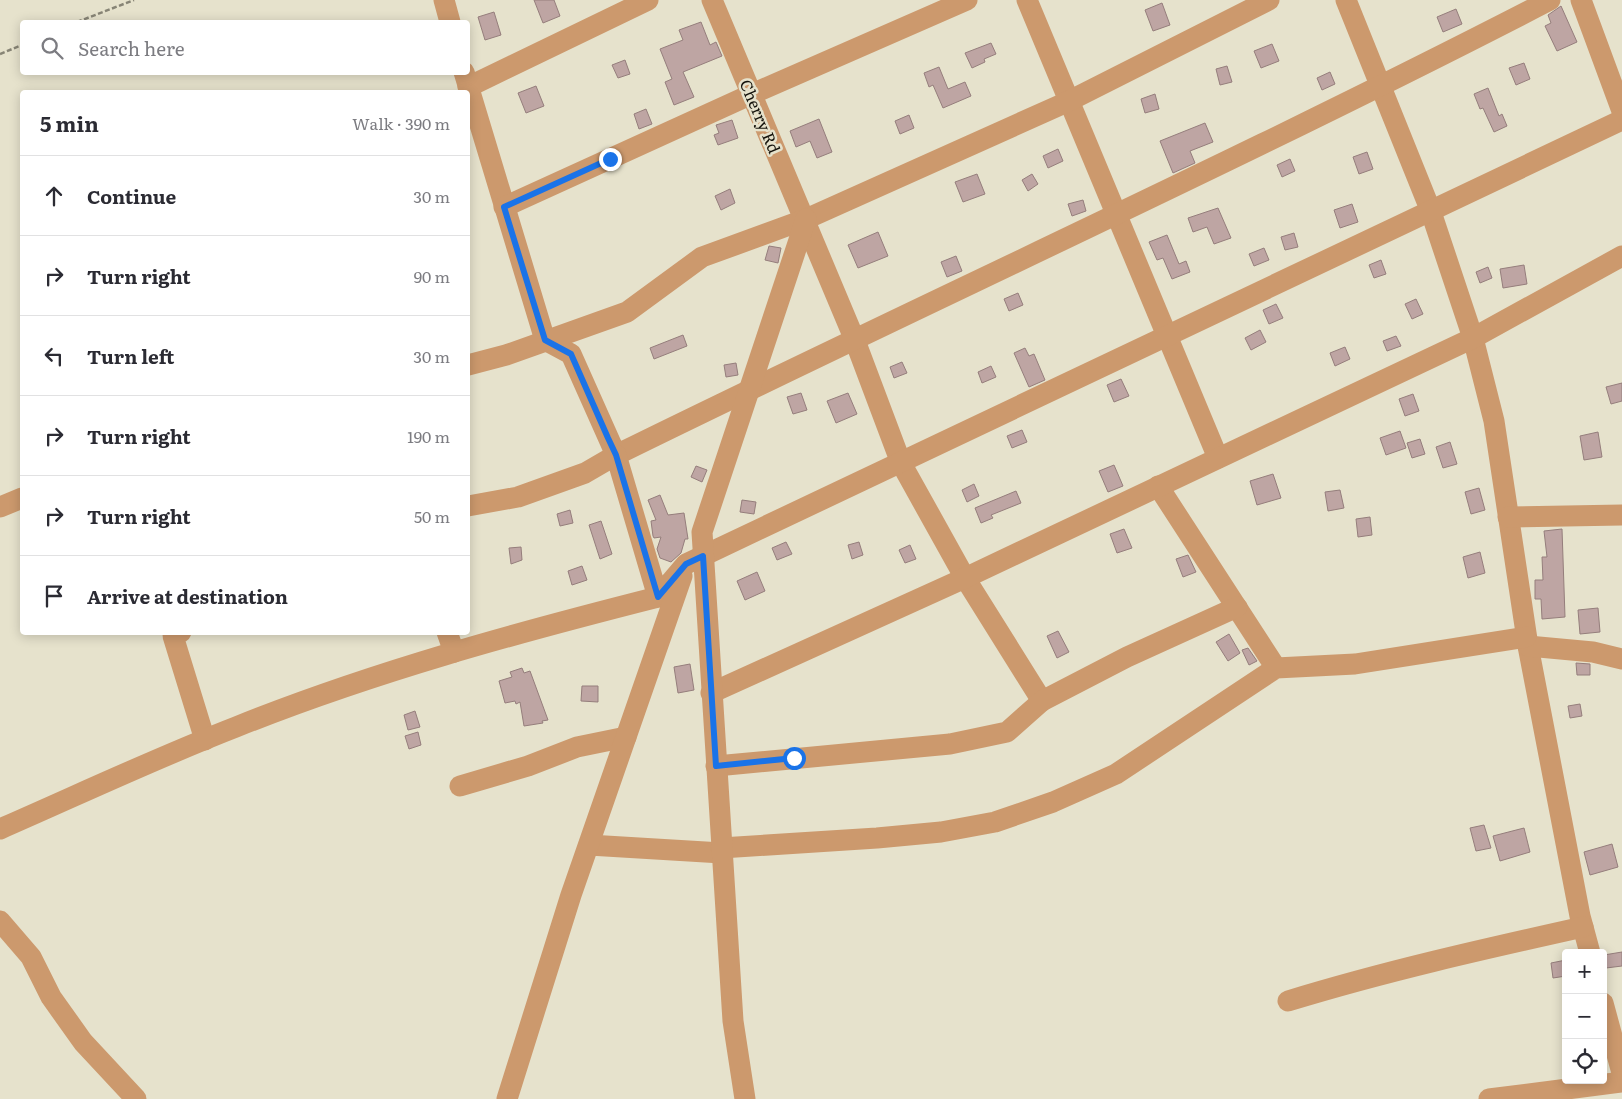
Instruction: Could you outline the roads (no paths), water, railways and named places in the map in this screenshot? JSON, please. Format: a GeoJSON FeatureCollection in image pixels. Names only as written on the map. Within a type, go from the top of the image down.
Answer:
{"type":"FeatureCollection","features":[{"type":"Feature","properties":{"kind":"street"},"geometry":{"type":"LineString","coordinates":[[444,0],[449,20]]}},
{"type":"Feature","properties":{"kind":"street"},"geometry":{"type":"LineString","coordinates":[[466,80],[648,0]]}},
{"type":"Feature","properties":{"kind":"street","name":"Cherry Rd"},"geometry":{"type":"LineString","coordinates":[[712,0],[854,338],[901,463],[965,578],[1042,701]]}},
{"type":"Feature","properties":{"kind":"street"},"geometry":{"type":"LineString","coordinates":[[504,207],[752,94],[967,0]]}},
{"type":"Feature","properties":{"kind":"street"},"geometry":{"type":"LineString","coordinates":[[1027,0],[1218,458]]}},
{"type":"Feature","properties":{"kind":"street"},"geometry":{"type":"LineString","coordinates":[[470,365],[506,355],[627,312],[702,257],[808,226],[1069,101],[1269,0]]}},
{"type":"Feature","properties":{"kind":"street"},"geometry":{"type":"LineString","coordinates":[[1346,0],[1430,209],[1473,338],[1494,421],[1527,641],[1589,949]]}},
{"type":"Feature","properties":{"kind":"street"},"geometry":{"type":"LineString","coordinates":[[470,506],[518,498],[585,473],[616,455],[854,338],[1116,216],[1382,87],[1550,0]]}},
{"type":"Feature","properties":{"kind":"street"},"geometry":{"type":"LineString","coordinates":[[1581,0],[1622,111]]}},
{"type":"Feature","properties":{"kind":"street"},"geometry":{"type":"LineString","coordinates":[[470,93],[545,340],[571,354],[616,455],[658,597]]}},
{"type":"Feature","properties":{"kind":"street"},"geometry":{"type":"LineString","coordinates":[[0,829],[236,726],[408,666],[450,642],[658,597],[694,560],[1167,337],[1430,209],[1622,120]]}},
{"type":"Feature","properties":{"kind":"street"},"geometry":{"type":"LineString","coordinates":[[507,1099],[626,737],[694,560],[748,390],[808,226]]}},
{"type":"Feature","properties":{"kind":"street"},"geometry":{"type":"LineString","coordinates":[[711,692],[965,578],[1473,338],[1622,256]]}},
{"type":"Feature","properties":{"kind":"street"},"geometry":{"type":"LineString","coordinates":[[1158,486],[1276,668]]}},
{"type":"Feature","properties":{"kind":"street"},"geometry":{"type":"LineString","coordinates":[[0,507],[20,499]]}},
{"type":"Feature","properties":{"kind":"street"},"geometry":{"type":"LineString","coordinates":[[1508,517],[1622,515]]}},
{"type":"Feature","properties":{"kind":"street"},"geometry":{"type":"LineString","coordinates":[[694,560],[711,692],[733,1021],[745,1099]]}},
{"type":"Feature","properties":{"kind":"street"},"geometry":{"type":"LineString","coordinates":[[716,766],[950,744],[1006,732],[1042,701],[1127,657],[1237,607]]}},
{"type":"Feature","properties":{"kind":"street"},"geometry":{"type":"LineString","coordinates":[[175,635],[173,636],[205,740]]}},
{"type":"Feature","properties":{"kind":"street"},"geometry":{"type":"LineString","coordinates":[[589,845],[722,850],[941,832],[995,822],[1053,802],[1116,774],[1276,668],[1355,664],[1527,641],[1622,658]]}},
{"type":"Feature","properties":{"kind":"street"},"geometry":{"type":"LineString","coordinates":[[460,786],[528,766],[577,747],[626,737]]}},
{"type":"Feature","properties":{"kind":"street"},"geometry":{"type":"LineString","coordinates":[[0,921],[31,957],[52,996],[84,1042],[136,1099]]}},
{"type":"Feature","properties":{"kind":"street"},"geometry":{"type":"LineString","coordinates":[[1288,1000],[1456,955],[1583,927]]}},
{"type":"Feature","properties":{"kind":"street"},"geometry":{"type":"LineString","coordinates":[[1607,1018],[1622,1073]]}},
{"type":"Feature","properties":{"kind":"street"},"geometry":{"type":"LineString","coordinates":[[1489,1099],[1622,1082]]}}]}
